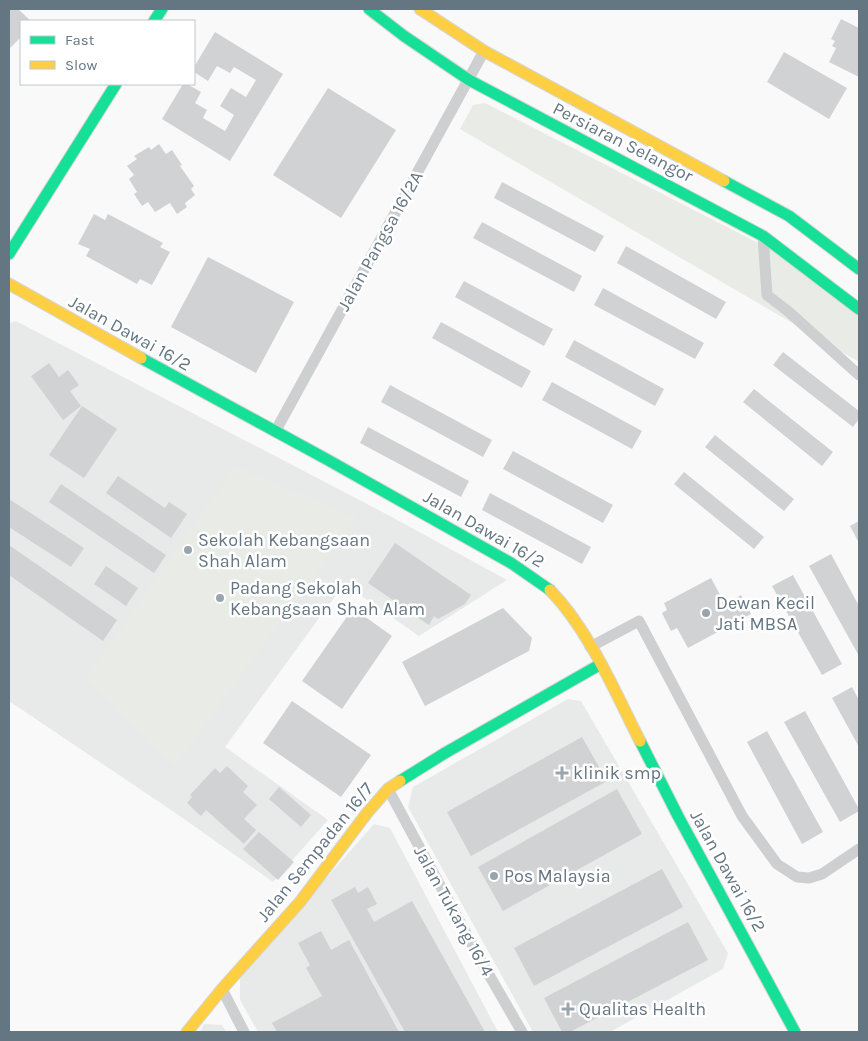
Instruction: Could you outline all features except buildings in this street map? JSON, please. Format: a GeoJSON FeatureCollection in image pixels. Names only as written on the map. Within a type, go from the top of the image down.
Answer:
{"type":"FeatureCollection","features":[{"type":"Feature","properties":{"kind":"street"},"geometry":{"type":"LineString","coordinates":[[155,20],[162,9]]}},
{"type":"Feature","properties":{"kind":"street","name":"Persiaran Selangor"},"geometry":{"type":"LineString","coordinates":[[369,9],[404,36],[469,80],[763,236],[859,309]]}},
{"type":"Feature","properties":{"kind":"street","name":"Persiaran Selangor"},"geometry":{"type":"LineString","coordinates":[[420,9],[484,50],[789,216],[859,269]]}},
{"type":"Feature","properties":{"kind":"street","name":"Jalan Pangsa 16/2A"},"geometry":{"type":"LineString","coordinates":[[275,432],[484,50]]}},
{"type":"Feature","properties":{"kind":"street"},"geometry":{"type":"LineString","coordinates":[[9,254],[115,85]]}},
{"type":"Feature","properties":{"kind":"street"},"geometry":{"type":"LineString","coordinates":[[763,236],[767,295],[859,374]]}},
{"type":"Feature","properties":{"kind":"street","name":"Jalan Dawai 16/2"},"geometry":{"type":"LineString","coordinates":[[9,284],[502,558],[539,581],[551,591],[571,616],[601,664],[678,816],[693,840],[795,1032]]}},
{"type":"Feature","properties":{"kind":"street"},"geometry":{"type":"LineString","coordinates":[[590,647],[639,621],[742,816],[777,864],[797,877],[809,878],[822,874],[859,850]]}},
{"type":"Feature","properties":{"kind":"street","name":"Jalan Sempadan 16/7"},"geometry":{"type":"LineString","coordinates":[[186,1032],[300,902],[367,813],[388,789],[445,753],[601,664]]}},
{"type":"Feature","properties":{"kind":"street","name":"Jalan Tukang 16/4"},"geometry":{"type":"LineString","coordinates":[[388,789],[481,962],[522,1032]]}},
{"type":"Feature","properties":{"kind":"street"},"geometry":{"type":"LineString","coordinates":[[222,989],[244,1032]]}},
{"type":"Feature","properties":{"kind":"shaded area"},"geometry":{"type":"Polygon","coordinates":[[[485,103],[770,249],[859,314],[859,362],[460,129],[473,105],[485,103]]]}},
{"type":"Feature","properties":{"kind":"shaded area","name":"Sekolah Kebangsaan Shah Alam"},"geometry":{"type":"Polygon","coordinates":[[[16,321],[390,516],[507,580],[419,636],[344,584],[225,747],[328,820],[273,882],[177,814],[9,701],[9,323],[16,321]]]}},
{"type":"Feature","properties":{"kind":"shaded area","name":"Padang Sekolah Kebangsaan Shah Alam"},"geometry":{"type":"Polygon","coordinates":[[[235,466],[357,518],[175,766],[86,678],[235,466]]]}},
{"type":"Feature","properties":{"kind":"shaded area"},"geometry":{"type":"Polygon","coordinates":[[[568,699],[581,701],[728,953],[723,969],[610,1032],[533,1032],[408,807],[413,787],[568,699]]]}},
{"type":"Feature","properties":{"kind":"shaded area"},"geometry":{"type":"Polygon","coordinates":[[[374,824],[390,828],[498,1032],[258,1032],[240,1000],[240,976],[374,824]]]}},
{"type":"Feature","properties":{"kind":"shaded area"},"geometry":{"type":"Polygon","coordinates":[[[204,1024],[222,1025],[226,1032],[200,1032],[204,1024]]]}},
{"type":"Feature","properties":{"kind":"traffic: fast"},"geometry":{"type":"LineString","coordinates":[[155,20],[162,9]]}},
{"type":"Feature","properties":{"kind":"traffic: fast"},"geometry":{"type":"LineString","coordinates":[[369,9],[404,36],[469,80],[763,236],[859,309]]}},
{"type":"Feature","properties":{"kind":"traffic: fast"},"geometry":{"type":"LineString","coordinates":[[9,254],[115,85]]}},
{"type":"Feature","properties":{"kind":"traffic: fast"},"geometry":{"type":"LineString","coordinates":[[724,181],[789,216],[859,269]]}},
{"type":"Feature","properties":{"kind":"traffic: fast"},"geometry":{"type":"LineString","coordinates":[[141,358],[511,563],[550,590]]}},
{"type":"Feature","properties":{"kind":"traffic: fast"},"geometry":{"type":"LineString","coordinates":[[400,781],[445,753],[601,664]]}},
{"type":"Feature","properties":{"kind":"traffic: fast"},"geometry":{"type":"LineString","coordinates":[[640,741],[678,816],[795,1032]]}},
{"type":"Feature","properties":{"kind":"traffic: slow"},"geometry":{"type":"LineString","coordinates":[[420,9],[484,51],[724,181]]}},
{"type":"Feature","properties":{"kind":"traffic: slow"},"geometry":{"type":"LineString","coordinates":[[9,284],[141,358]]}},
{"type":"Feature","properties":{"kind":"traffic: slow"},"geometry":{"type":"LineString","coordinates":[[550,590],[564,606],[589,642],[640,741]]}},
{"type":"Feature","properties":{"kind":"traffic: slow"},"geometry":{"type":"LineString","coordinates":[[187,1032],[222,989],[300,902],[367,813],[388,789],[400,781]]}},
{"type":"Feature","properties":{"kind":"place","name":"Sekolah Kebangsaan Shah Alam"},"geometry":{"type":"Point","coordinates":[188,550]}},
{"type":"Feature","properties":{"kind":"place","name":"Padang Sekolah Kebangsaan Shah Alam"},"geometry":{"type":"Point","coordinates":[220,598]}},
{"type":"Feature","properties":{"kind":"place","name":"Dewan Kecil Jati MBSA"},"geometry":{"type":"Point","coordinates":[706,613]}},
{"type":"Feature","properties":{"kind":"place","name":"klinik smp"},"geometry":{"type":"Point","coordinates":[562,773]}},
{"type":"Feature","properties":{"kind":"place","name":"Pos Malaysia"},"geometry":{"type":"Point","coordinates":[494,876]}},
{"type":"Feature","properties":{"kind":"place","name":"Qualitas Health"},"geometry":{"type":"Point","coordinates":[568,1009]}}]}
